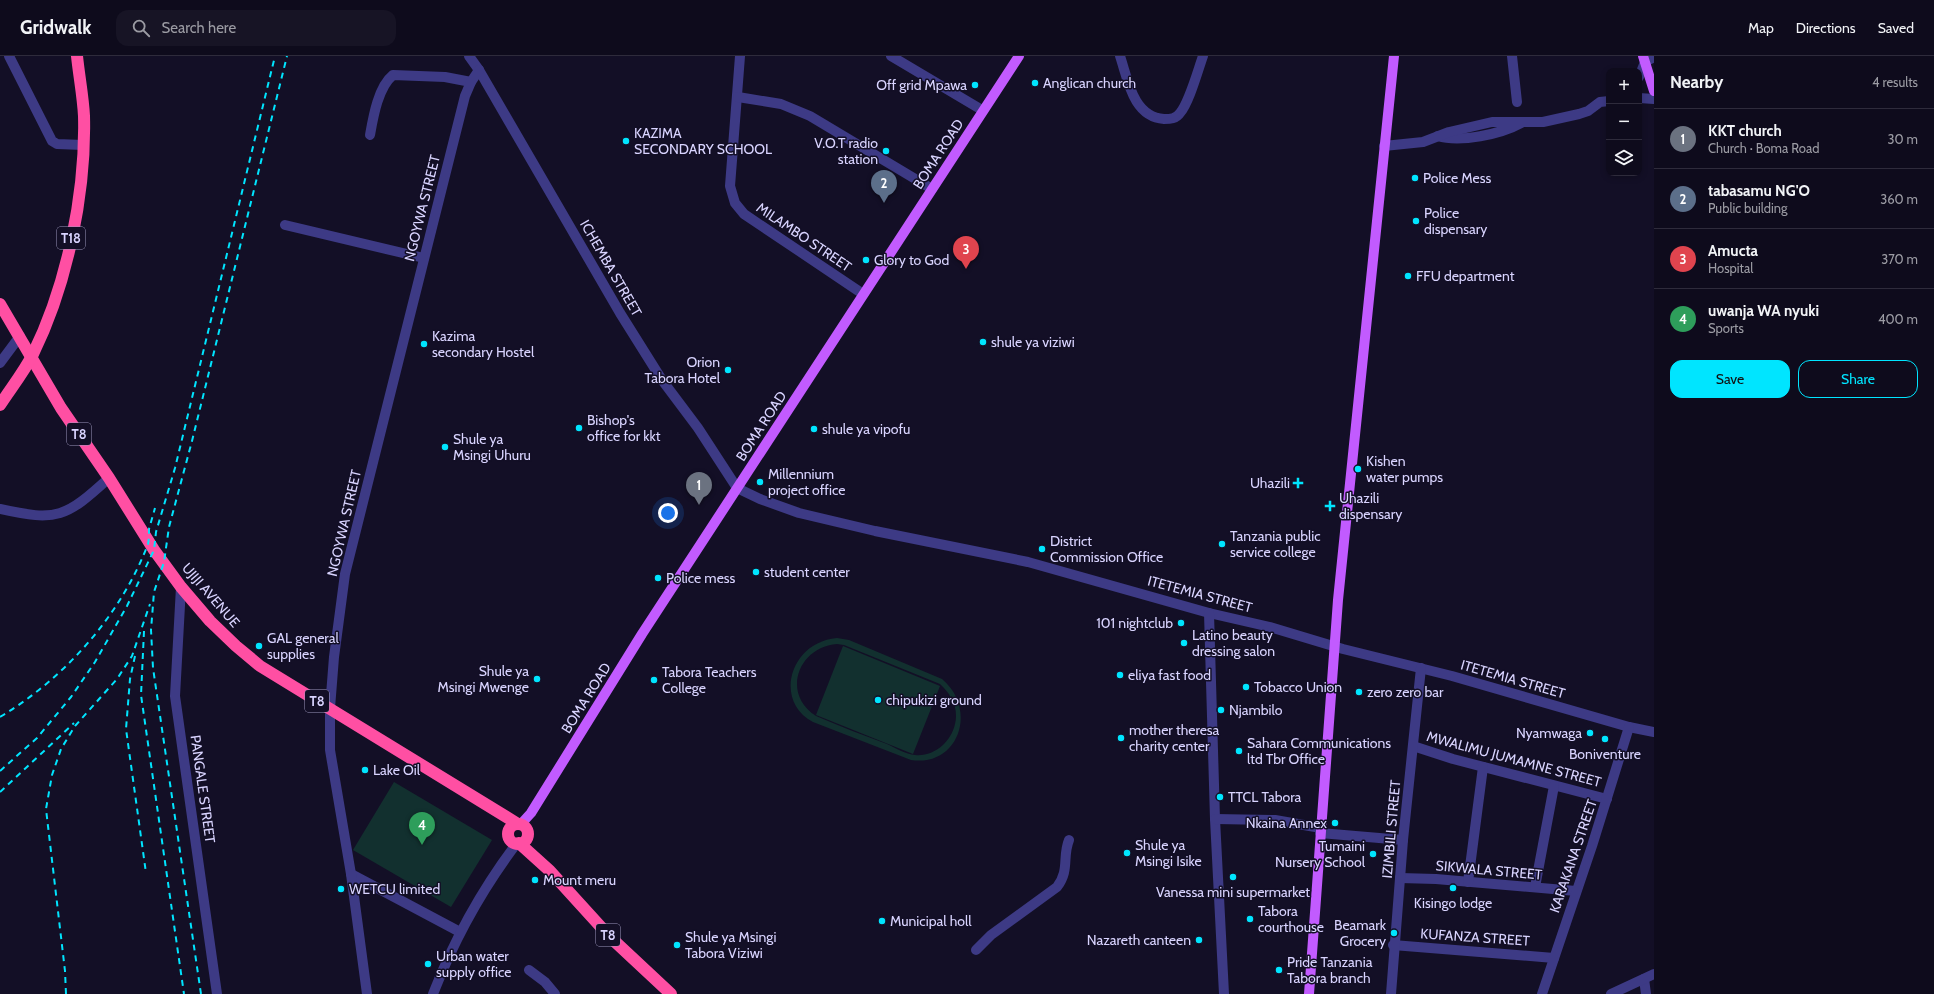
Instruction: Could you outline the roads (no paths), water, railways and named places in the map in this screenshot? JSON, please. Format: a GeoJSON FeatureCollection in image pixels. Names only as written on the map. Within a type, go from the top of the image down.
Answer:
{"type":"FeatureCollection","features":[{"type":"Feature","properties":{"kind":"highway","name":"T18"},"geometry":{"type":"LineString","coordinates":[[0,405],[32,356],[52,312],[64,271],[78,206],[83,145],[83,109],[77,56]]}},
{"type":"Feature","properties":{"kind":"highway","name":"UJIJI AVENUE"},"geometry":{"type":"LineString","coordinates":[[0,304],[32,356],[61,408],[108,478],[148,542],[181,587],[210,621],[260,666],[496,810],[518,834]]}},
{"type":"Feature","properties":{"kind":"highway","name":"T8"},"geometry":{"type":"LineString","coordinates":[[518,834],[610,937],[671,994]]}},
{"type":"Feature","properties":{"kind":"main road","name":"BOMA ROAD"},"geometry":{"type":"LineString","coordinates":[[518,834],[642,634],[982,110],[1019,56]]}},
{"type":"Feature","properties":{"kind":"main road"},"geometry":{"type":"LineString","coordinates":[[1309,994],[1338,600],[1394,56]]}},
{"type":"Feature","properties":{"kind":"main road"},"geometry":{"type":"LineString","coordinates":[[1647,58],[1654,91]]}},
{"type":"Feature","properties":{"kind":"street"},"geometry":{"type":"LineString","coordinates":[[9,56],[52,142],[57,144],[83,145]]}},
{"type":"Feature","properties":{"kind":"street","name":"ICHEMBA STREET"},"geometry":{"type":"LineString","coordinates":[[469,56],[479,70],[620,314],[662,380],[698,428],[738,488]]}},
{"type":"Feature","properties":{"kind":"street","name":"MILAMBO STREET"},"geometry":{"type":"LineString","coordinates":[[740,56],[730,186],[735,203],[744,214],[863,294]]}},
{"type":"Feature","properties":{"kind":"street"},"geometry":{"type":"LineString","coordinates":[[890,56],[982,110]]}},
{"type":"Feature","properties":{"kind":"street"},"geometry":{"type":"LineString","coordinates":[[1120,56],[1131,90],[1140,108],[1148,116],[1169,119],[1175,118],[1183,110],[1203,56]]}},
{"type":"Feature","properties":{"kind":"street"},"geometry":{"type":"LineString","coordinates":[[1512,56],[1517,102]]}},
{"type":"Feature","properties":{"kind":"street"},"geometry":{"type":"LineString","coordinates":[[1642,70],[1647,58]]}},
{"type":"Feature","properties":{"kind":"street","name":"NGOYWA STREET"},"geometry":{"type":"LineString","coordinates":[[368,994],[351,874],[330,750],[330,708],[334,657],[345,574],[465,96],[471,82],[479,70]]}},
{"type":"Feature","properties":{"kind":"street"},"geometry":{"type":"LineString","coordinates":[[370,135],[376,105],[386,83],[393,75],[445,76],[471,82]]}},
{"type":"Feature","properties":{"kind":"street"},"geometry":{"type":"LineString","coordinates":[[738,97],[781,104],[810,116],[932,189]]}},
{"type":"Feature","properties":{"kind":"street"},"geometry":{"type":"LineString","coordinates":[[1642,98],[1654,99]]}},
{"type":"Feature","properties":{"kind":"street"},"geometry":{"type":"LineString","coordinates":[[1384,146],[1414,143],[1448,132],[1492,122],[1543,122],[1579,114],[1592,108],[1600,102],[1606,101]]}},
{"type":"Feature","properties":{"kind":"street"},"geometry":{"type":"LineString","coordinates":[[1592,108],[1597,110],[1606,107]]}},
{"type":"Feature","properties":{"kind":"street"},"geometry":{"type":"LineString","coordinates":[[285,225],[424,258]]}},
{"type":"Feature","properties":{"kind":"street"},"geometry":{"type":"LineString","coordinates":[[0,363],[20,336]]}},
{"type":"Feature","properties":{"kind":"street"},"geometry":{"type":"LineString","coordinates":[[0,509],[38,516],[55,515],[82,502],[108,478]]}},
{"type":"Feature","properties":{"kind":"street","name":"ITETEMIA STREET"},"geometry":{"type":"LineString","coordinates":[[738,488],[760,499],[799,513],[876,531],[1028,562],[1209,613],[1270,627],[1629,727],[1654,732]]}},
{"type":"Feature","properties":{"kind":"street","name":"PANGALE STREET"},"geometry":{"type":"LineString","coordinates":[[181,587],[176,696],[217,994]]}},
{"type":"Feature","properties":{"kind":"street"},"geometry":{"type":"LineString","coordinates":[[1209,613],[1215,819],[1224,994]]}},
{"type":"Feature","properties":{"kind":"street","name":"IZIMBILI STREET"},"geometry":{"type":"LineString","coordinates":[[1390,994],[1403,840],[1421,668]]}},
{"type":"Feature","properties":{"kind":"street","name":"KARAKANA STREET"},"geometry":{"type":"LineString","coordinates":[[1542,994],[1607,799],[1629,727]]}},
{"type":"Feature","properties":{"kind":"street","name":"MWALIMU JUMAMNE STREET"},"geometry":{"type":"LineString","coordinates":[[1413,746],[1483,767],[1607,799]]}},
{"type":"Feature","properties":{"kind":"street"},"geometry":{"type":"LineString","coordinates":[[1468,882],[1483,767]]}},
{"type":"Feature","properties":{"kind":"street"},"geometry":{"type":"LineString","coordinates":[[1535,887],[1554,786]]}},
{"type":"Feature","properties":{"kind":"street"},"geometry":{"type":"LineString","coordinates":[[1215,819],[1275,820],[1321,830],[1403,840]]}},
{"type":"Feature","properties":{"kind":"street"},"geometry":{"type":"LineString","coordinates":[[433,994],[460,932],[505,859],[518,834]]}},
{"type":"Feature","properties":{"kind":"street"},"geometry":{"type":"LineString","coordinates":[[976,950],[991,935],[1057,887],[1064,876],[1067,845],[1069,840]]}},
{"type":"Feature","properties":{"kind":"street"},"geometry":{"type":"LineString","coordinates":[[351,874],[460,932]]}},
{"type":"Feature","properties":{"kind":"street","name":"SIKWALA STREET"},"geometry":{"type":"LineString","coordinates":[[1400,878],[1576,891]]}},
{"type":"Feature","properties":{"kind":"street","name":"KUFANZA STREET"},"geometry":{"type":"LineString","coordinates":[[1394,945],[1554,958]]}},
{"type":"Feature","properties":{"kind":"street"},"geometry":{"type":"LineString","coordinates":[[529,970],[545,982],[555,994]]}},
{"type":"Feature","properties":{"kind":"street"},"geometry":{"type":"LineString","coordinates":[[1611,994],[1654,974]]}},
{"type":"Feature","properties":{"kind":"street"},"geometry":{"type":"LineString","coordinates":[[1644,979],[1646,994]]}},
{"type":"Feature","properties":{"kind":"railway"},"geometry":{"type":"LineString","coordinates":[[0,771],[37,738],[71,697],[95,662],[127,606],[154,550],[156,532],[175,468],[275,56]]}},
{"type":"Feature","properties":{"kind":"railway"},"geometry":{"type":"LineString","coordinates":[[201,994],[153,668],[151,630],[154,592],[164,562],[169,527],[192,441],[287,56]]}},
{"type":"Feature","properties":{"kind":"railway"},"geometry":{"type":"LineString","coordinates":[[0,717],[47,684],[68,664],[106,620],[123,596],[137,570],[148,544],[149,529],[155,508]]}},
{"type":"Feature","properties":{"kind":"railway"},"geometry":{"type":"LineString","coordinates":[[66,994],[65,971],[46,809],[52,775],[61,749],[75,726],[117,679],[132,656],[150,604]]}},
{"type":"Feature","properties":{"kind":"railway"},"geometry":{"type":"LineString","coordinates":[[144,631],[141,695],[184,994]]}},
{"type":"Feature","properties":{"kind":"railway"},"geometry":{"type":"LineString","coordinates":[[135,656],[130,679],[126,729],[146,873]]}},
{"type":"Feature","properties":{"kind":"railway"},"geometry":{"type":"LineString","coordinates":[[0,792],[74,723]]}},
{"type":"Feature","properties":{"kind":"place","name":"Anglican church"},"geometry":{"type":"Point","coordinates":[1035,83]}},
{"type":"Feature","properties":{"kind":"place","name":"Off grid Mpawa"},"geometry":{"type":"Point","coordinates":[975,85]}},
{"type":"Feature","properties":{"kind":"place","name":"KAZIMA SECONDARY SCHOOL"},"geometry":{"type":"Point","coordinates":[626,141]}},
{"type":"Feature","properties":{"kind":"place","name":"V.O.T radio station"},"geometry":{"type":"Point","coordinates":[886,151]}},
{"type":"Feature","properties":{"kind":"place","name":"Police Mess"},"geometry":{"type":"Point","coordinates":[1415,178]}},
{"type":"Feature","properties":{"kind":"place","name":"tabasamu NG'O"},"geometry":{"type":"Point","coordinates":[884,203]}},
{"type":"Feature","properties":{"kind":"place","name":"Police dispensary"},"geometry":{"type":"Point","coordinates":[1416,221]}},
{"type":"Feature","properties":{"kind":"place","name":"Glory to God"},"geometry":{"type":"Point","coordinates":[866,260]}},
{"type":"Feature","properties":{"kind":"place","name":"Amucta"},"geometry":{"type":"Point","coordinates":[966,269]}},
{"type":"Feature","properties":{"kind":"place","name":"FFU department"},"geometry":{"type":"Point","coordinates":[1408,276]}},
{"type":"Feature","properties":{"kind":"place","name":"shule ya viziwi"},"geometry":{"type":"Point","coordinates":[983,342]}},
{"type":"Feature","properties":{"kind":"place","name":"Kazima secondary Hostel"},"geometry":{"type":"Point","coordinates":[424,344]}},
{"type":"Feature","properties":{"kind":"place","name":"Orion Tabora Hotel"},"geometry":{"type":"Point","coordinates":[728,370]}},
{"type":"Feature","properties":{"kind":"place","name":"Bishop's office for kkt"},"geometry":{"type":"Point","coordinates":[579,428]}},
{"type":"Feature","properties":{"kind":"place","name":"shule ya vipofu"},"geometry":{"type":"Point","coordinates":[814,429]}},
{"type":"Feature","properties":{"kind":"place","name":"Shule ya Msingi Uhuru"},"geometry":{"type":"Point","coordinates":[445,447]}},
{"type":"Feature","properties":{"kind":"place","name":"Kishen water pumps"},"geometry":{"type":"Point","coordinates":[1358,469]}},
{"type":"Feature","properties":{"kind":"place","name":"Millennium project office"},"geometry":{"type":"Point","coordinates":[760,482]}},
{"type":"Feature","properties":{"kind":"place","name":"Uhazili"},"geometry":{"type":"Point","coordinates":[1298,483]}},
{"type":"Feature","properties":{"kind":"place","name":"KKT church"},"geometry":{"type":"Point","coordinates":[699,505]}},
{"type":"Feature","properties":{"kind":"place","name":"Uhazili dispensary"},"geometry":{"type":"Point","coordinates":[1330,506]}},
{"type":"Feature","properties":{"kind":"place","name":"Tanzania public service college"},"geometry":{"type":"Point","coordinates":[1222,544]}},
{"type":"Feature","properties":{"kind":"place","name":"District Commission Office"},"geometry":{"type":"Point","coordinates":[1042,549]}},
{"type":"Feature","properties":{"kind":"place","name":"student center"},"geometry":{"type":"Point","coordinates":[756,572]}},
{"type":"Feature","properties":{"kind":"place","name":"Police mess"},"geometry":{"type":"Point","coordinates":[658,578]}},
{"type":"Feature","properties":{"kind":"place","name":"101 nightclub"},"geometry":{"type":"Point","coordinates":[1181,623]}},
{"type":"Feature","properties":{"kind":"place","name":"Latino beauty dressing salon"},"geometry":{"type":"Point","coordinates":[1184,643]}},
{"type":"Feature","properties":{"kind":"place","name":"GAL general supplies"},"geometry":{"type":"Point","coordinates":[259,646]}},
{"type":"Feature","properties":{"kind":"place","name":"eliya fast food"},"geometry":{"type":"Point","coordinates":[1120,675]}},
{"type":"Feature","properties":{"kind":"place","name":"Shule ya Msingi Mwenge"},"geometry":{"type":"Point","coordinates":[537,679]}},
{"type":"Feature","properties":{"kind":"place","name":"Tabora Teachers College"},"geometry":{"type":"Point","coordinates":[654,680]}},
{"type":"Feature","properties":{"kind":"place","name":"Tobacco Union"},"geometry":{"type":"Point","coordinates":[1246,687]}},
{"type":"Feature","properties":{"kind":"place","name":"zero zero bar"},"geometry":{"type":"Point","coordinates":[1359,692]}},
{"type":"Feature","properties":{"kind":"place","name":"chipukizi ground"},"geometry":{"type":"Point","coordinates":[878,700]}},
{"type":"Feature","properties":{"kind":"place","name":"Njambilo"},"geometry":{"type":"Point","coordinates":[1221,710]}},
{"type":"Feature","properties":{"kind":"place","name":"Nyamwaga"},"geometry":{"type":"Point","coordinates":[1590,733]}},
{"type":"Feature","properties":{"kind":"place","name":"mother theresa charity center"},"geometry":{"type":"Point","coordinates":[1121,738]}},
{"type":"Feature","properties":{"kind":"place","name":"Boniventure"},"geometry":{"type":"Point","coordinates":[1605,739]}},
{"type":"Feature","properties":{"kind":"place","name":"Sahara Communications ltd Tbr Office"},"geometry":{"type":"Point","coordinates":[1239,751]}},
{"type":"Feature","properties":{"kind":"place","name":"Lake Oil"},"geometry":{"type":"Point","coordinates":[365,770]}},
{"type":"Feature","properties":{"kind":"place","name":"TTCL Tabora"},"geometry":{"type":"Point","coordinates":[1220,797]}},
{"type":"Feature","properties":{"kind":"place","name":"Nkaina Annex"},"geometry":{"type":"Point","coordinates":[1335,823]}},
{"type":"Feature","properties":{"kind":"place","name":"uwanja WA nyuki"},"geometry":{"type":"Point","coordinates":[422,845]}},
{"type":"Feature","properties":{"kind":"place","name":"Shule ya Msingi Isike"},"geometry":{"type":"Point","coordinates":[1127,853]}},
{"type":"Feature","properties":{"kind":"place","name":"Tumaini Nursery School"},"geometry":{"type":"Point","coordinates":[1373,854]}},
{"type":"Feature","properties":{"kind":"place","name":"Vanessa mini supermarket"},"geometry":{"type":"Point","coordinates":[1233,877]}},
{"type":"Feature","properties":{"kind":"place","name":"Mount meru"},"geometry":{"type":"Point","coordinates":[535,880]}},
{"type":"Feature","properties":{"kind":"place","name":"Kisingo lodge"},"geometry":{"type":"Point","coordinates":[1453,888]}},
{"type":"Feature","properties":{"kind":"place","name":"WETCU limited"},"geometry":{"type":"Point","coordinates":[341,889]}},
{"type":"Feature","properties":{"kind":"place","name":"Tabora courthouse"},"geometry":{"type":"Point","coordinates":[1250,919]}},
{"type":"Feature","properties":{"kind":"place","name":"Municipal holl"},"geometry":{"type":"Point","coordinates":[882,921]}},
{"type":"Feature","properties":{"kind":"place","name":"Beamark Grocery"},"geometry":{"type":"Point","coordinates":[1394,933]}},
{"type":"Feature","properties":{"kind":"place","name":"Nazareth canteen"},"geometry":{"type":"Point","coordinates":[1199,940]}},
{"type":"Feature","properties":{"kind":"place","name":"Shule ya Msingi Tabora Viziwi"},"geometry":{"type":"Point","coordinates":[677,945]}},
{"type":"Feature","properties":{"kind":"place","name":"Urban water supply office"},"geometry":{"type":"Point","coordinates":[428,964]}},
{"type":"Feature","properties":{"kind":"place","name":"Pride Tanzania Tabora branch"},"geometry":{"type":"Point","coordinates":[1279,970]}}]}
